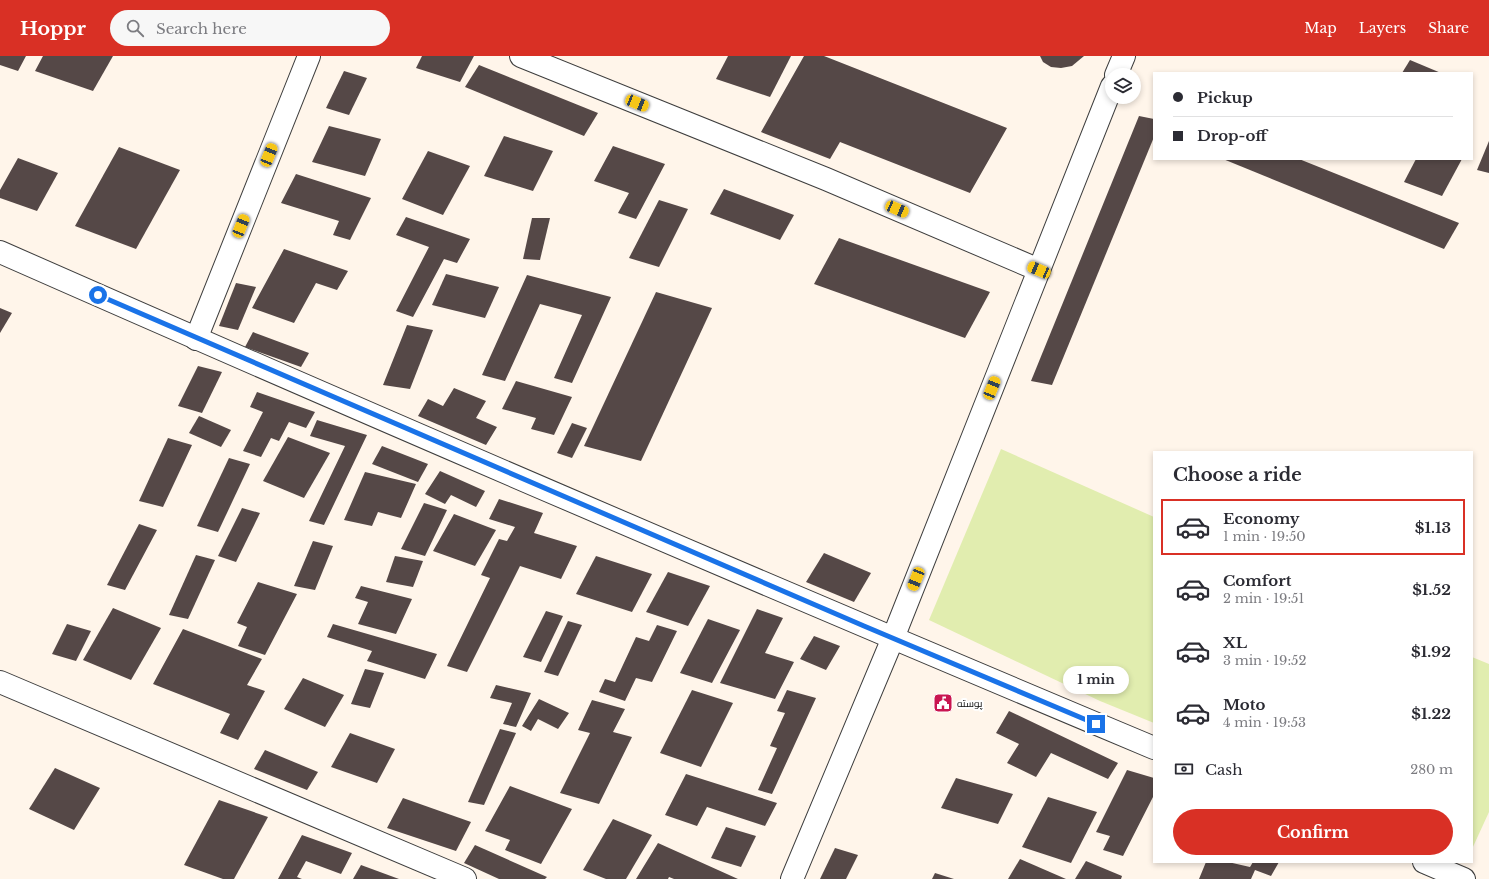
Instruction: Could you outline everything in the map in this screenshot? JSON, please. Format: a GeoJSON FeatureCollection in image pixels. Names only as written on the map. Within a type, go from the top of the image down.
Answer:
{"type":"FeatureCollection","features":[{"type":"Feature","properties":{"kind":"street"},"geometry":{"type":"LineString","coordinates":[[196,339],[309,56]]}},
{"type":"Feature","properties":{"kind":"street"},"geometry":{"type":"LineString","coordinates":[[521,56],[826,179],[1039,270]]}},
{"type":"Feature","properties":{"kind":"street"},"geometry":{"type":"LineString","coordinates":[[1119,68],[1124,56]]}},
{"type":"Feature","properties":{"kind":"street"},"geometry":{"type":"LineString","coordinates":[[792,879],[893,638],[1105,104]]}},
{"type":"Feature","properties":{"kind":"street"},"geometry":{"type":"LineString","coordinates":[[0,252],[196,339],[893,638],[1153,748]]}},
{"type":"Feature","properties":{"kind":"street"},"geometry":{"type":"LineString","coordinates":[[0,682],[465,879]]}},
{"type":"Feature","properties":{"kind":"street"},"geometry":{"type":"LineString","coordinates":[[1426,863],[1464,879]]}},
{"type":"Feature","properties":{"kind":"green space"},"geometry":{"type":"Polygon","coordinates":[[[1001,449],[1153,517],[1153,723],[1100,701],[929,620],[1001,449]]]}},
{"type":"Feature","properties":{"kind":"green space"},"geometry":{"type":"Polygon","coordinates":[[[1473,657],[1489,664],[1489,812],[1473,847],[1473,657]]]}},
{"type":"Feature","properties":{"kind":"building"},"geometry":{"type":"Polygon","coordinates":[[[0,56],[26,56],[18,71],[0,65],[0,56]]]}},
{"type":"Feature","properties":{"kind":"building"},"geometry":{"type":"Polygon","coordinates":[[[43,56],[113,56],[93,91],[35,71],[43,56]]]}},
{"type":"Feature","properties":{"kind":"building"},"geometry":{"type":"Polygon","coordinates":[[[422,56],[474,56],[460,82],[416,68],[422,56]]]}},
{"type":"Feature","properties":{"kind":"building"},"geometry":{"type":"Polygon","coordinates":[[[728,56],[791,56],[770,97],[716,79],[728,56]]]}},
{"type":"Feature","properties":{"kind":"building"},"geometry":{"type":"Polygon","coordinates":[[[804,56],[824,56],[1007,128],[970,193],[840,142],[830,159],[761,132],[804,56]]]}},
{"type":"Feature","properties":{"kind":"building"},"geometry":{"type":"Polygon","coordinates":[[[1040,56],[1084,56],[1072,66],[1061,68],[1051,67],[1043,62],[1040,56]]]}},
{"type":"Feature","properties":{"kind":"building"},"geometry":{"type":"Polygon","coordinates":[[[1410,60],[1439,72],[1403,72],[1410,60]]]}},
{"type":"Feature","properties":{"kind":"building"},"geometry":{"type":"Polygon","coordinates":[[[479,65],[598,113],[584,136],[465,87],[479,65]]]}},
{"type":"Feature","properties":{"kind":"building"},"geometry":{"type":"Polygon","coordinates":[[[344,71],[367,78],[349,115],[326,108],[344,71]]]}},
{"type":"Feature","properties":{"kind":"building"},"geometry":{"type":"Polygon","coordinates":[[[1139,116],[1153,119],[1153,139],[1052,385],[1031,381],[1139,116]]]}},
{"type":"Feature","properties":{"kind":"building"},"geometry":{"type":"Polygon","coordinates":[[[329,126],[381,139],[365,176],[312,162],[329,126]]]}},
{"type":"Feature","properties":{"kind":"building"},"geometry":{"type":"Polygon","coordinates":[[[504,136],[553,151],[533,191],[484,176],[504,136]]]}},
{"type":"Feature","properties":{"kind":"building"},"geometry":{"type":"Polygon","coordinates":[[[1489,141],[1489,173],[1477,170],[1489,141]]]}},
{"type":"Feature","properties":{"kind":"building"},"geometry":{"type":"Polygon","coordinates":[[[613,146],[665,164],[636,219],[618,213],[629,193],[594,181],[613,146]]]}},
{"type":"Feature","properties":{"kind":"building"},"geometry":{"type":"Polygon","coordinates":[[[119,147],[180,170],[136,249],[75,226],[119,147]]]}},
{"type":"Feature","properties":{"kind":"building"},"geometry":{"type":"Polygon","coordinates":[[[428,151],[470,166],[443,215],[402,199],[428,151]]]}},
{"type":"Feature","properties":{"kind":"building"},"geometry":{"type":"Polygon","coordinates":[[[18,158],[58,173],[37,211],[0,198],[0,190],[18,158]]]}},
{"type":"Feature","properties":{"kind":"building"},"geometry":{"type":"Polygon","coordinates":[[[1225,160],[1302,160],[1459,223],[1444,249],[1225,160]]]}},
{"type":"Feature","properties":{"kind":"building"},"geometry":{"type":"Polygon","coordinates":[[[1415,160],[1461,160],[1442,196],[1404,182],[1415,160]]]}},
{"type":"Feature","properties":{"kind":"building"},"geometry":{"type":"Polygon","coordinates":[[[296,174],[371,198],[350,240],[333,235],[339,221],[281,203],[296,174]]]}},
{"type":"Feature","properties":{"kind":"building"},"geometry":{"type":"Polygon","coordinates":[[[724,189],[794,215],[780,240],[710,214],[724,189]]]}},
{"type":"Feature","properties":{"kind":"building"},"geometry":{"type":"Polygon","coordinates":[[[659,200],[688,209],[659,267],[629,258],[659,200]]]}},
{"type":"Feature","properties":{"kind":"building"},"geometry":{"type":"Polygon","coordinates":[[[406,217],[470,239],[457,263],[444,259],[413,317],[396,311],[429,247],[396,235],[406,217]]]}},
{"type":"Feature","properties":{"kind":"building"},"geometry":{"type":"Polygon","coordinates":[[[532,218],[550,218],[540,260],[523,259],[532,218]]]}},
{"type":"Feature","properties":{"kind":"building"},"geometry":{"type":"Polygon","coordinates":[[[839,238],[990,292],[965,338],[814,284],[839,238]]]}},
{"type":"Feature","properties":{"kind":"building"},"geometry":{"type":"Polygon","coordinates":[[[284,249],[348,271],[337,290],[316,283],[294,323],[252,308],[284,249]]]}},
{"type":"Feature","properties":{"kind":"building"},"geometry":{"type":"Polygon","coordinates":[[[446,274],[499,287],[485,318],[432,305],[446,274]]]}},
{"type":"Feature","properties":{"kind":"building"},"geometry":{"type":"Polygon","coordinates":[[[527,275],[611,297],[572,383],[554,378],[582,315],[540,304],[505,381],[482,375],[527,275]]]}},
{"type":"Feature","properties":{"kind":"building"},"geometry":{"type":"Polygon","coordinates":[[[236,283],[256,287],[238,330],[219,326],[236,283]]]}},
{"type":"Feature","properties":{"kind":"building"},"geometry":{"type":"Polygon","coordinates":[[[656,292],[712,308],[641,461],[584,446],[656,292]]]}},
{"type":"Feature","properties":{"kind":"building"},"geometry":{"type":"Polygon","coordinates":[[[0,308],[12,313],[0,333],[0,308]]]}},
{"type":"Feature","properties":{"kind":"building"},"geometry":{"type":"Polygon","coordinates":[[[407,325],[433,330],[410,389],[383,385],[407,325]]]}},
{"type":"Feature","properties":{"kind":"building"},"geometry":{"type":"Polygon","coordinates":[[[253,332],[309,353],[301,367],[245,347],[253,332]]]}},
{"type":"Feature","properties":{"kind":"building"},"geometry":{"type":"Polygon","coordinates":[[[198,366],[222,372],[202,413],[178,406],[198,366]]]}},
{"type":"Feature","properties":{"kind":"building"},"geometry":{"type":"Polygon","coordinates":[[[516,381],[572,397],[554,435],[531,429],[536,418],[502,409],[516,381]]]}},
{"type":"Feature","properties":{"kind":"building"},"geometry":{"type":"Polygon","coordinates":[[[454,388],[486,401],[476,418],[497,427],[486,445],[418,416],[428,399],[443,406],[454,388]]]}},
{"type":"Feature","properties":{"kind":"building"},"geometry":{"type":"Polygon","coordinates":[[[257,392],[315,412],[306,428],[289,422],[279,441],[271,438],[261,457],[243,451],[263,412],[250,407],[257,392]]]}},
{"type":"Feature","properties":{"kind":"building"},"geometry":{"type":"Polygon","coordinates":[[[199,416],[231,430],[221,447],[189,433],[199,416]]]}},
{"type":"Feature","properties":{"kind":"building"},"geometry":{"type":"Polygon","coordinates":[[[317,420],[367,435],[324,525],[309,521],[345,446],[310,436],[317,420]]]}},
{"type":"Feature","properties":{"kind":"building"},"geometry":{"type":"Polygon","coordinates":[[[572,423],[587,428],[572,458],[557,453],[572,423]]]}},
{"type":"Feature","properties":{"kind":"building"},"geometry":{"type":"Polygon","coordinates":[[[288,437],[330,453],[304,498],[263,481],[288,437]]]}},
{"type":"Feature","properties":{"kind":"building"},"geometry":{"type":"Polygon","coordinates":[[[168,438],[192,445],[163,507],[139,501],[168,438]]]}},
{"type":"Feature","properties":{"kind":"building"},"geometry":{"type":"Polygon","coordinates":[[[382,446],[428,464],[418,482],[372,464],[382,446]]]}},
{"type":"Feature","properties":{"kind":"building"},"geometry":{"type":"Polygon","coordinates":[[[229,458],[250,464],[218,532],[197,526],[229,458]]]}},
{"type":"Feature","properties":{"kind":"building"},"geometry":{"type":"Polygon","coordinates":[[[440,471],[485,491],[476,507],[451,495],[445,504],[425,494],[440,471]]]}},
{"type":"Feature","properties":{"kind":"building"},"geometry":{"type":"Polygon","coordinates":[[[365,472],[416,484],[401,518],[378,512],[372,526],[344,520],[365,472]]]}},
{"type":"Feature","properties":{"kind":"building"},"geometry":{"type":"Polygon","coordinates":[[[499,499],[543,513],[534,533],[577,546],[561,579],[520,566],[467,672],[447,666],[490,578],[481,575],[499,539],[507,541],[515,527],[489,519],[499,499]]]}},
{"type":"Feature","properties":{"kind":"building"},"geometry":{"type":"Polygon","coordinates":[[[424,503],[447,510],[425,556],[401,549],[424,503]]]}},
{"type":"Feature","properties":{"kind":"building"},"geometry":{"type":"Polygon","coordinates":[[[242,508],[260,513],[236,562],[218,556],[242,508]]]}},
{"type":"Feature","properties":{"kind":"building"},"geometry":{"type":"Polygon","coordinates":[[[454,514],[496,530],[475,566],[433,551],[454,514]]]}},
{"type":"Feature","properties":{"kind":"building"},"geometry":{"type":"Polygon","coordinates":[[[139,524],[157,530],[125,590],[107,585],[139,524]]]}},
{"type":"Feature","properties":{"kind":"building"},"geometry":{"type":"Polygon","coordinates":[[[313,541],[333,546],[315,590],[294,586],[313,541]]]}},
{"type":"Feature","properties":{"kind":"building"},"geometry":{"type":"Polygon","coordinates":[[[824,553],[871,573],[854,602],[806,582],[824,553]]]}},
{"type":"Feature","properties":{"kind":"building"},"geometry":{"type":"Polygon","coordinates":[[[196,555],[215,560],[188,619],[169,615],[196,555]]]}},
{"type":"Feature","properties":{"kind":"building"},"geometry":{"type":"Polygon","coordinates":[[[395,556],[423,561],[413,587],[386,582],[395,556]]]}},
{"type":"Feature","properties":{"kind":"building"},"geometry":{"type":"Polygon","coordinates":[[[596,556],[652,574],[632,612],[576,594],[596,556]]]}},
{"type":"Feature","properties":{"kind":"building"},"geometry":{"type":"Polygon","coordinates":[[[668,572],[710,586],[688,626],[646,612],[668,572]]]}},
{"type":"Feature","properties":{"kind":"building"},"geometry":{"type":"Polygon","coordinates":[[[258,582],[297,594],[265,655],[238,646],[247,627],[237,623],[258,582]]]}},
{"type":"Feature","properties":{"kind":"building"},"geometry":{"type":"Polygon","coordinates":[[[361,586],[412,599],[396,634],[358,624],[368,602],[355,598],[361,586]]]}},
{"type":"Feature","properties":{"kind":"building"},"geometry":{"type":"Polygon","coordinates":[[[113,608],[161,628],[131,680],[83,660],[113,608]]]}},
{"type":"Feature","properties":{"kind":"building"},"geometry":{"type":"Polygon","coordinates":[[[757,609],[783,618],[765,653],[794,662],[775,699],[720,683],[757,609]]]}},
{"type":"Feature","properties":{"kind":"building"},"geometry":{"type":"Polygon","coordinates":[[[546,611],[563,616],[541,662],[523,657],[546,611]]]}},
{"type":"Feature","properties":{"kind":"building"},"geometry":{"type":"Polygon","coordinates":[[[708,619],[740,630],[712,683],[680,673],[708,619]]]}},
{"type":"Feature","properties":{"kind":"building"},"geometry":{"type":"Polygon","coordinates":[[[568,621],[582,625],[558,676],[544,672],[568,621]]]}},
{"type":"Feature","properties":{"kind":"building"},"geometry":{"type":"Polygon","coordinates":[[[67,624],[91,631],[76,661],[52,654],[67,624]]]}},
{"type":"Feature","properties":{"kind":"building"},"geometry":{"type":"Polygon","coordinates":[[[333,624],[437,654],[425,679],[367,661],[372,651],[327,637],[333,624]]]}},
{"type":"Feature","properties":{"kind":"building"},"geometry":{"type":"Polygon","coordinates":[[[657,625],[677,631],[652,682],[636,678],[625,701],[599,692],[605,679],[615,682],[636,637],[649,641],[657,625]]]}},
{"type":"Feature","properties":{"kind":"building"},"geometry":{"type":"Polygon","coordinates":[[[183,629],[262,659],[247,685],[265,691],[238,740],[220,733],[230,714],[153,684],[183,629]]]}},
{"type":"Feature","properties":{"kind":"building"},"geometry":{"type":"Polygon","coordinates":[[[814,636],[840,646],[826,670],[800,659],[814,636]]]}},
{"type":"Feature","properties":{"kind":"building"},"geometry":{"type":"Polygon","coordinates":[[[365,669],[384,673],[370,708],[351,704],[365,669]]]}},
{"type":"Feature","properties":{"kind":"building"},"geometry":{"type":"Polygon","coordinates":[[[303,678],[344,695],[325,727],[284,709],[303,678]]]}},
{"type":"Feature","properties":{"kind":"building"},"geometry":{"type":"Polygon","coordinates":[[[496,685],[531,693],[516,727],[503,724],[512,703],[490,698],[496,685]]]}},
{"type":"Feature","properties":{"kind":"building"},"geometry":{"type":"Polygon","coordinates":[[[692,690],[733,703],[701,767],[660,753],[692,690]]]}},
{"type":"Feature","properties":{"kind":"building"},"geometry":{"type":"Polygon","coordinates":[[[787,690],[816,698],[772,794],[758,790],[777,748],[770,746],[785,713],[777,711],[787,690]]]}},
{"type":"Feature","properties":{"kind":"building"},"geometry":{"type":"Polygon","coordinates":[[[539,699],[569,713],[558,729],[538,719],[531,731],[522,726],[539,699]]]}},
{"type":"Feature","properties":{"kind":"building"},"geometry":{"type":"Polygon","coordinates":[[[592,700],[625,709],[613,732],[632,737],[599,804],[560,793],[590,733],[578,730],[592,700]]]}},
{"type":"Feature","properties":{"kind":"building"},"geometry":{"type":"Polygon","coordinates":[[[1009,711],[1118,763],[1108,779],[1051,753],[1036,777],[1007,763],[1019,744],[996,733],[1009,711]]]}},
{"type":"Feature","properties":{"kind":"building"},"geometry":{"type":"Polygon","coordinates":[[[500,729],[516,733],[484,805],[468,802],[500,729]]]}},
{"type":"Feature","properties":{"kind":"building"},"geometry":{"type":"Polygon","coordinates":[[[350,733],[395,749],[377,783],[331,767],[350,733]]]}},
{"type":"Feature","properties":{"kind":"building"},"geometry":{"type":"Polygon","coordinates":[[[265,750],[318,772],[307,790],[254,769],[265,750]]]}},
{"type":"Feature","properties":{"kind":"building"},"geometry":{"type":"Polygon","coordinates":[[[55,768],[100,788],[74,830],[29,809],[55,768]]]}},
{"type":"Feature","properties":{"kind":"building"},"geometry":{"type":"Polygon","coordinates":[[[1127,770],[1153,778],[1153,797],[1123,856],[1103,850],[1110,836],[1096,832],[1127,770]]]}},
{"type":"Feature","properties":{"kind":"building"},"geometry":{"type":"Polygon","coordinates":[[[686,774],[777,803],[765,826],[707,807],[697,826],[665,815],[686,774]]]}},
{"type":"Feature","properties":{"kind":"building"},"geometry":{"type":"Polygon","coordinates":[[[956,778],[1013,794],[998,824],[941,808],[956,778]]]}},
{"type":"Feature","properties":{"kind":"building"},"geometry":{"type":"Polygon","coordinates":[[[510,786],[572,809],[541,864],[505,850],[510,840],[485,831],[510,786]]]}},
{"type":"Feature","properties":{"kind":"building"},"geometry":{"type":"Polygon","coordinates":[[[1048,797],[1097,812],[1071,863],[1022,847],[1048,797]]]}},
{"type":"Feature","properties":{"kind":"building"},"geometry":{"type":"Polygon","coordinates":[[[403,798],[471,822],[456,851],[387,828],[403,798]]]}},
{"type":"Feature","properties":{"kind":"building"},"geometry":{"type":"Polygon","coordinates":[[[219,800],[268,817],[234,879],[223,879],[184,865],[219,800]]]}},
{"type":"Feature","properties":{"kind":"building"},"geometry":{"type":"Polygon","coordinates":[[[613,819],[652,835],[626,879],[606,879],[583,870],[613,819]]]}},
{"type":"Feature","properties":{"kind":"building"},"geometry":{"type":"Polygon","coordinates":[[[726,827],[756,836],[741,867],[711,858],[726,827]]]}},
{"type":"Feature","properties":{"kind":"building"},"geometry":{"type":"Polygon","coordinates":[[[302,835],[352,853],[341,874],[306,861],[297,877],[302,879],[278,879],[302,835]]]}},
{"type":"Feature","properties":{"kind":"building"},"geometry":{"type":"Polygon","coordinates":[[[658,843],[738,879],[674,879],[669,877],[668,879],[636,879],[658,843]]]}},
{"type":"Feature","properties":{"kind":"building"},"geometry":{"type":"Polygon","coordinates":[[[475,845],[547,877],[545,879],[499,879],[464,863],[475,845]]]}},
{"type":"Feature","properties":{"kind":"building"},"geometry":{"type":"Polygon","coordinates":[[[835,848],[858,855],[846,879],[820,879],[835,848]]]}},
{"type":"Feature","properties":{"kind":"building"},"geometry":{"type":"Polygon","coordinates":[[[1020,859],[1066,879],[1008,879],[1020,859]]]}},
{"type":"Feature","properties":{"kind":"building"},"geometry":{"type":"Polygon","coordinates":[[[1086,861],[1122,876],[1121,879],[1075,879],[1086,861]]]}},
{"type":"Feature","properties":{"kind":"building"},"geometry":{"type":"Polygon","coordinates":[[[1206,863],[1232,863],[1250,867],[1252,863],[1278,863],[1271,876],[1255,870],[1251,879],[1199,879],[1206,863]]]}},
{"type":"Feature","properties":{"kind":"building"},"geometry":{"type":"Polygon","coordinates":[[[361,865],[399,879],[353,879],[361,865]]]}},
{"type":"Feature","properties":{"kind":"building"},"geometry":{"type":"Polygon","coordinates":[[[935,873],[954,879],[932,879],[935,873]]]}},
{"type":"Feature","properties":{"kind":"place","name":"پوسته"},"geometry":{"type":"Point","coordinates":[943,703]}},
{"type":"Feature","properties":{"kind":"route"},"geometry":{"type":"LineString","coordinates":[[98,295],[196,339],[1096,724]]}}]}
